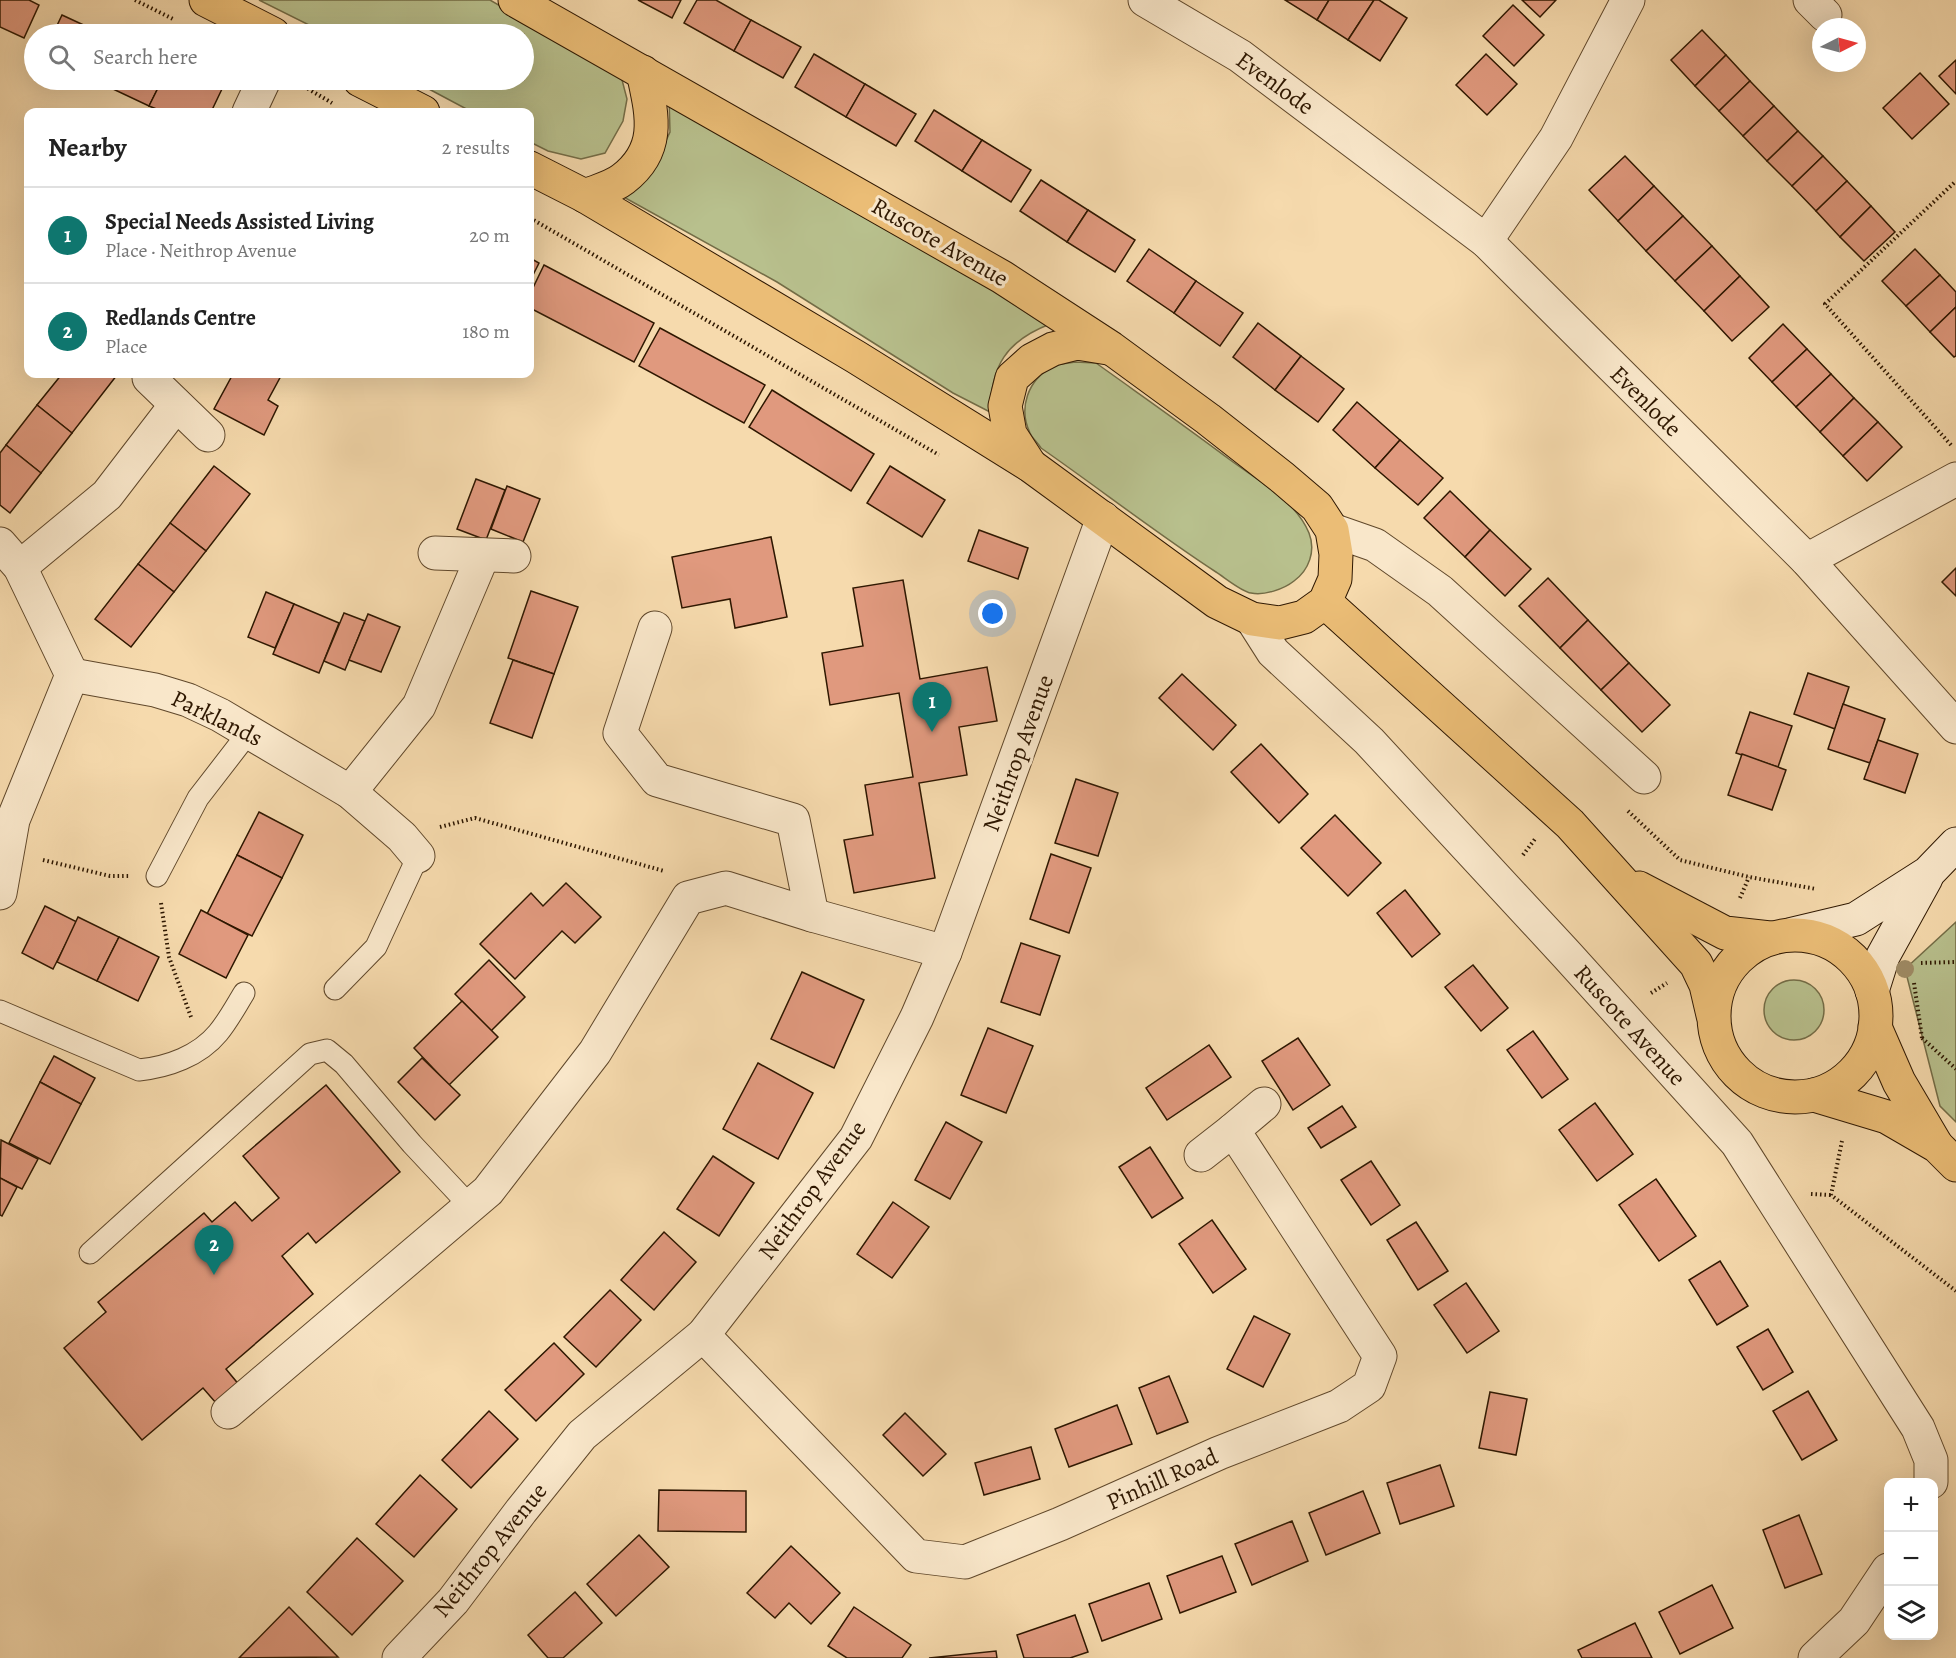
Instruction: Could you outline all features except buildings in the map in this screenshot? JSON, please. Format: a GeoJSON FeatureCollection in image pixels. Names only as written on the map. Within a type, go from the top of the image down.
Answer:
{"type":"FeatureCollection","features":[{"type":"Feature","properties":{"kind":"main road"},"geometry":{"type":"LineString","coordinates":[[206,0],[253,24]]}},
{"type":"Feature","properties":{"kind":"main road","name":"Ruscote Avenue"},"geometry":{"type":"LineString","coordinates":[[515,0],[1002,277],[1111,348],[1208,419],[1317,507],[1332,530],[1336,554],[1335,579],[1325,602],[1304,617],[1280,623],[1252,620],[1217,602],[1031,466],[856,357],[585,196],[534,170]]}},
{"type":"Feature","properties":{"kind":"main road"},"geometry":{"type":"LineString","coordinates":[[585,196],[622,181],[643,159],[652,136],[650,102],[643,72]]}},
{"type":"Feature","properties":{"kind":"main road"},"geometry":{"type":"LineString","coordinates":[[380,90],[415,108]]}},
{"type":"Feature","properties":{"kind":"main road"},"geometry":{"type":"LineString","coordinates":[[1031,466],[1010,434],[1005,406],[1012,378],[1032,360],[1053,349],[1077,344],[1111,348]]}},
{"type":"Feature","properties":{"kind":"main road"},"geometry":{"type":"LineString","coordinates":[[1325,602],[1557,811],[1696,964],[1706,985],[1716,1040],[1728,1062],[1744,1080],[1766,1092],[1790,1097],[1814,1095],[1837,1086],[1855,1071],[1868,1051],[1875,1027],[1876,1009],[1872,991],[1861,968],[1842,949],[1818,937],[1725,933],[1621,879]]}},
{"type":"Feature","properties":{"kind":"main road"},"geometry":{"type":"LineString","coordinates":[[1713,1016],[1717,990],[1729,967],[1747,950],[1781,936]]}},
{"type":"Feature","properties":{"kind":"main road"},"geometry":{"type":"LineString","coordinates":[[1875,1027],[1899,1082],[1946,1155]]}},
{"type":"Feature","properties":{"kind":"main road"},"geometry":{"type":"LineString","coordinates":[[1814,1095],[1887,1117],[1946,1155]]}},
{"type":"Feature","properties":{"kind":"street","name":"Evenlode"},"geometry":{"type":"LineString","coordinates":[[1144,0],[1240,56],[1486,242],[1807,560],[1956,727]]}},
{"type":"Feature","properties":{"kind":"street"},"geometry":{"type":"LineString","coordinates":[[1486,242],[1556,138],[1628,0]]}},
{"type":"Feature","properties":{"kind":"street"},"geometry":{"type":"LineString","coordinates":[[251,108],[259,90]]}},
{"type":"Feature","properties":{"kind":"street"},"geometry":{"type":"LineString","coordinates":[[149,378],[208,435]]}},
{"type":"Feature","properties":{"kind":"street"},"geometry":{"type":"LineString","coordinates":[[0,893],[13,820],[72,675],[10,555],[106,495],[176,405]]}},
{"type":"Feature","properties":{"kind":"street"},"geometry":{"type":"LineString","coordinates":[[1807,560],[1956,479]]}},
{"type":"Feature","properties":{"kind":"street","name":"Neithrop Avenue"},"geometry":{"type":"LineString","coordinates":[[399,1658],[453,1601],[521,1511],[582,1436],[703,1335],[856,1138],[917,1017],[945,952],[1103,518]]}},
{"type":"Feature","properties":{"kind":"street"},"geometry":{"type":"LineString","coordinates":[[1332,530],[1376,545],[1440,591],[1644,777]]}},
{"type":"Feature","properties":{"kind":"street"},"geometry":{"type":"LineString","coordinates":[[350,792],[419,705],[499,555],[435,553]]}},
{"type":"Feature","properties":{"kind":"street","name":"Ruscote Avenue"},"geometry":{"type":"LineString","coordinates":[[1252,620],[1273,652],[1369,741],[1737,1143],[1918,1428],[1931,1460],[1931,1478]]}},
{"type":"Feature","properties":{"kind":"street"},"geometry":{"type":"LineString","coordinates":[[656,628],[620,733],[657,780],[793,820],[812,915]]}},
{"type":"Feature","properties":{"kind":"street","name":"Parklands"},"geometry":{"type":"LineString","coordinates":[[72,675],[155,690],[188,700],[220,715],[350,792],[410,846]]}},
{"type":"Feature","properties":{"kind":"street"},"geometry":{"type":"LineString","coordinates":[[1781,936],[1856,919],[1928,873],[1956,844]]}},
{"type":"Feature","properties":{"kind":"street"},"geometry":{"type":"LineString","coordinates":[[1872,991],[1882,956],[1928,873]]}},
{"type":"Feature","properties":{"kind":"street"},"geometry":{"type":"LineString","coordinates":[[228,1412],[488,1191],[595,1052],[688,898],[726,888],[945,952]]}},
{"type":"Feature","properties":{"kind":"street"},"geometry":{"type":"LineString","coordinates":[[1201,1155],[1264,1104]]}},
{"type":"Feature","properties":{"kind":"street","name":"Pinhill Road"},"geometry":{"type":"LineString","coordinates":[[703,1335],[916,1556],[965,1562],[1059,1524],[1219,1453],[1339,1406],[1370,1386],[1380,1356],[1233,1130]]}},
{"type":"Feature","properties":{"kind":"street"},"geometry":{"type":"LineString","coordinates":[[1815,1658],[1854,1621],[1884,1576]]}},
{"type":"Feature","properties":{"kind":"lane"},"geometry":{"type":"LineString","coordinates":[[157,876],[198,798],[249,732]]}},
{"type":"Feature","properties":{"kind":"lane"},"geometry":{"type":"LineString","coordinates":[[335,989],[376,947],[410,846]]}},
{"type":"Feature","properties":{"kind":"lane"},"geometry":{"type":"LineString","coordinates":[[0,1011],[139,1070],[160,1068],[191,1055],[202,1047],[218,1034],[244,993]]}},
{"type":"Feature","properties":{"kind":"lane"},"geometry":{"type":"LineString","coordinates":[[90,1253],[310,1054],[327,1050],[345,1064],[412,1144],[470,1206]]}},
{"type":"Feature","properties":{"kind":"path"},"geometry":{"type":"LineString","coordinates":[[135,0],[182,24]]}},
{"type":"Feature","properties":{"kind":"path"},"geometry":{"type":"LineString","coordinates":[[309,90],[339,107]]}},
{"type":"Feature","properties":{"kind":"path"},"geometry":{"type":"LineString","coordinates":[[1956,180],[1825,304],[1956,451]]}},
{"type":"Feature","properties":{"kind":"path"},"geometry":{"type":"LineString","coordinates":[[534,220],[940,455]]}},
{"type":"Feature","properties":{"kind":"path"},"geometry":{"type":"LineString","coordinates":[[410,846],[475,818],[669,872]]}},
{"type":"Feature","properties":{"kind":"path"},"geometry":{"type":"LineString","coordinates":[[7,852],[110,876],[157,876],[169,957],[202,1047]]}},
{"type":"Feature","properties":{"kind":"path"},"geometry":{"type":"LineString","coordinates":[[1911,963],[1956,962]]}},
{"type":"Feature","properties":{"kind":"path"},"geometry":{"type":"LineString","coordinates":[[1922,1038],[1956,1069]]}},
{"type":"Feature","properties":{"kind":"path"},"geometry":{"type":"LineString","coordinates":[[1849,1106],[1831,1195],[1956,1291]]}},
{"type":"Feature","properties":{"kind":"green space"},"geometry":{"type":"Polygon","coordinates":[[[259,0],[490,0],[531,24],[307,24],[259,0]]]}},
{"type":"Feature","properties":{"kind":"green space"},"geometry":{"type":"Polygon","coordinates":[[[534,26],[621,76],[627,99],[623,121],[605,153],[581,159],[548,151],[534,144],[534,108],[464,108],[431,90],[534,90],[534,26]]]}},
{"type":"Feature","properties":{"kind":"green space"},"geometry":{"type":"Polygon","coordinates":[[[669,97],[1050,324],[1022,338],[1004,357],[994,381],[990,412],[953,393],[777,282],[620,195],[656,162],[670,132],[669,97]]]}},
{"type":"Feature","properties":{"kind":"green space"},"geometry":{"type":"Polygon","coordinates":[[[1075,362],[1096,363],[1286,501],[1303,522],[1311,540],[1310,560],[1299,577],[1285,587],[1268,593],[1256,594],[1243,590],[1041,448],[1031,435],[1027,424],[1025,405],[1027,396],[1031,387],[1044,373],[1054,366],[1075,362]]]}},
{"type":"Feature","properties":{"kind":"green space"},"geometry":{"type":"Polygon","coordinates":[[[1956,922],[1956,1122],[1940,1106],[1905,969],[1956,922]]]}},
{"type":"Feature","properties":{"kind":"green space"},"geometry":{"type":"Polygon","coordinates":[[[1794,980],[1811,985],[1819,993],[1824,1010],[1819,1027],[1811,1035],[1794,1040],[1777,1035],[1769,1027],[1764,1010],[1769,993],[1777,985],[1794,980]]]}},
{"type":"Feature","properties":{"kind":"place","name":"Special Needs Assisted Living"},"geometry":{"type":"Point","coordinates":[932,732]}},
{"type":"Feature","properties":{"kind":"place","name":"Redlands Centre"},"geometry":{"type":"Point","coordinates":[214,1275]}}]}
